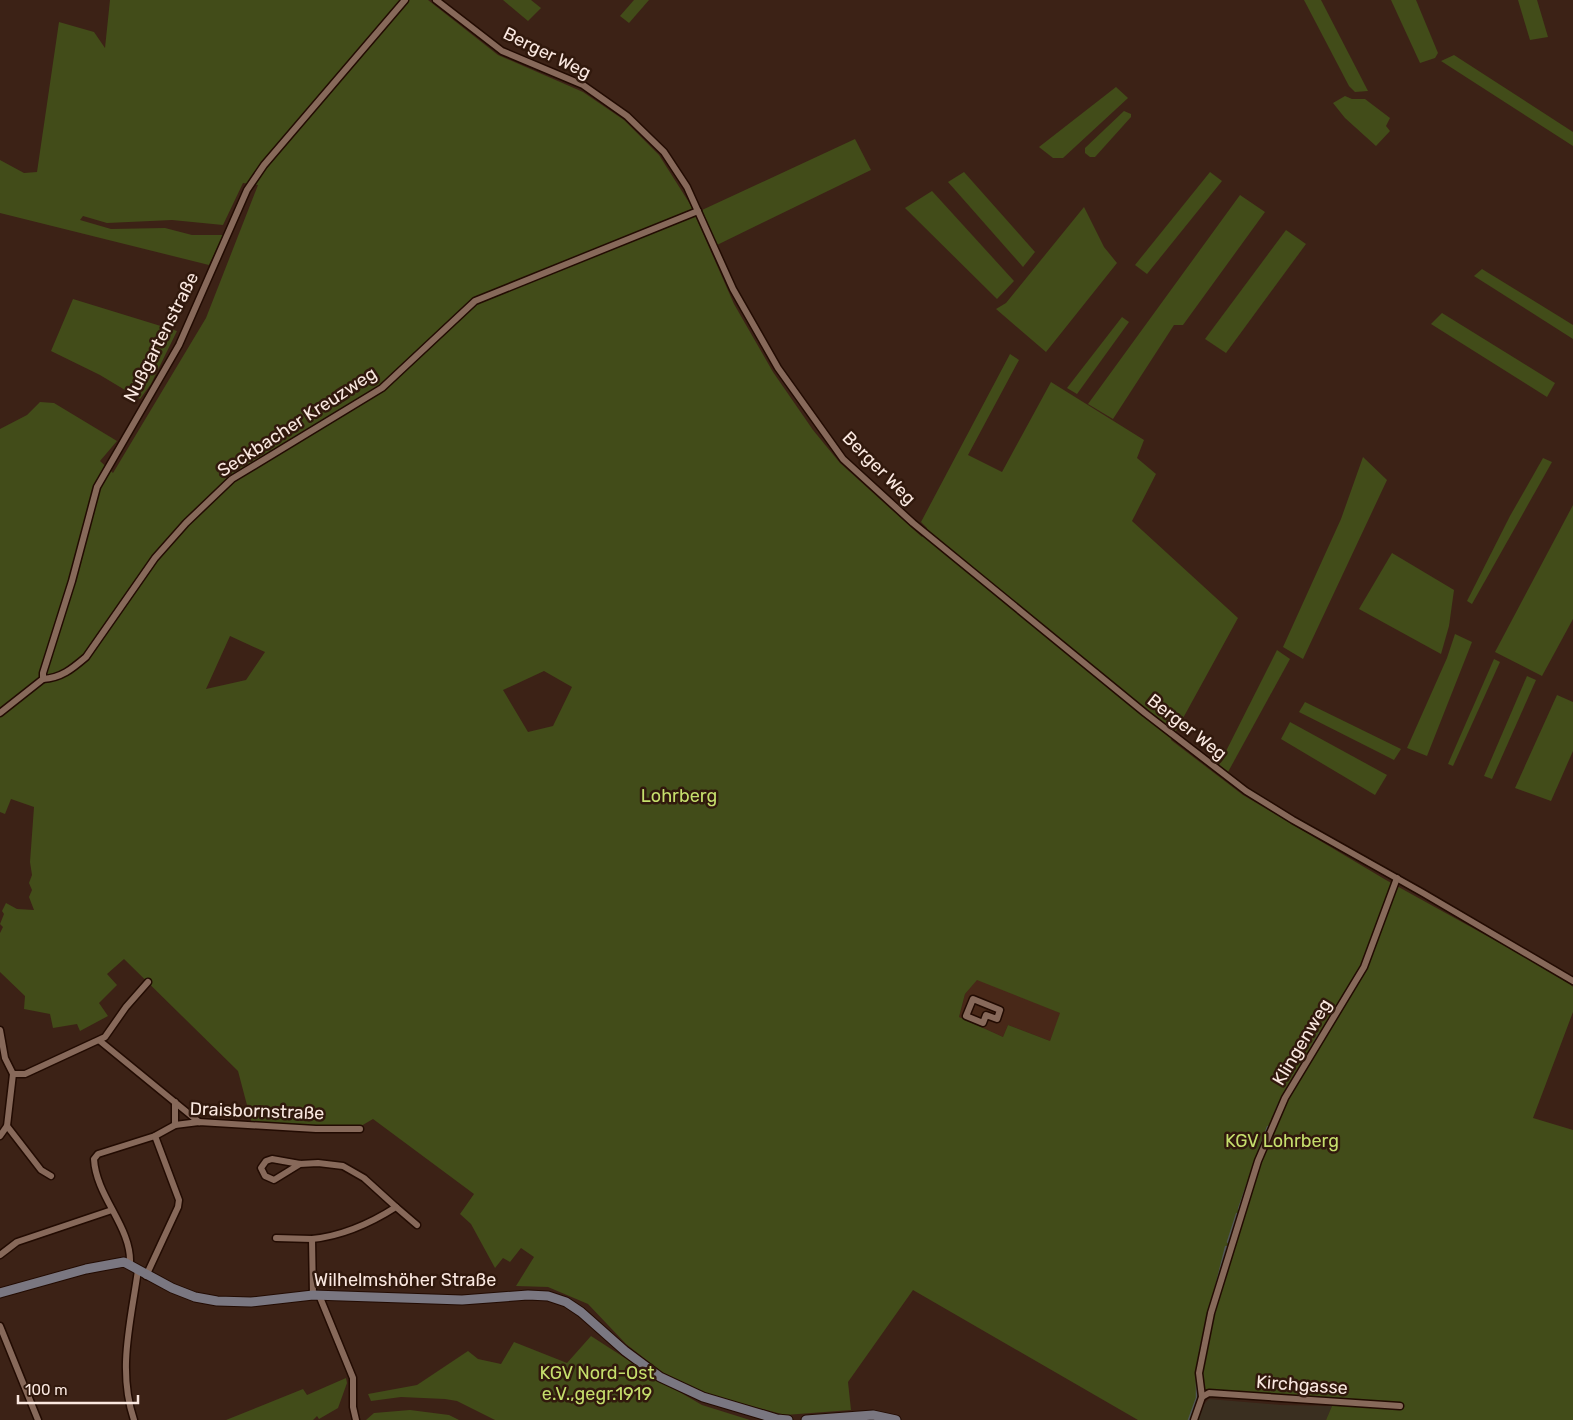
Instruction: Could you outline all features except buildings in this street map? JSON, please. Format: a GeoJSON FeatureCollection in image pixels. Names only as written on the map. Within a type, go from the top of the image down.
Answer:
{"type":"FeatureCollection","features":[{"type":"Feature","properties":{"kind":"main road"},"geometry":{"type":"LineString","coordinates":[[0,1293],[86,1269],[124,1262],[130,1264]]}},
{"type":"Feature","properties":{"kind":"main road","name":"Wilhelmshöher Straße"},"geometry":{"type":"LineString","coordinates":[[130,1264],[142,1273],[184,1293],[217,1301],[251,1302],[316,1295],[462,1300],[528,1295],[548,1296],[566,1302],[581,1312],[625,1351],[660,1377],[703,1397],[777,1419],[788,1420]]}},
{"type":"Feature","properties":{"kind":"main road"},"geometry":{"type":"LineString","coordinates":[[806,1420],[873,1415],[896,1420]]}},
{"type":"Feature","properties":{"kind":"street","name":"Nußgartenstraße"},"geometry":{"type":"LineString","coordinates":[[43,679],[43,673],[70,589],[97,487],[179,345],[247,190],[264,165],[405,0]]}},
{"type":"Feature","properties":{"kind":"street","name":"Berger Weg"},"geometry":{"type":"LineString","coordinates":[[436,0],[502,51],[582,85],[627,116],[664,152],[686,186],[733,288],[778,368],[843,459],[862,477],[1145,714],[1246,791],[1293,820],[1397,878]]}},
{"type":"Feature","properties":{"kind":"street","name":"Seckbacher Kreuzweg"},"geometry":{"type":"LineString","coordinates":[[43,679],[60,676],[71,670],[86,657],[154,558],[186,523],[232,479],[382,388],[475,301],[698,212]]}},
{"type":"Feature","properties":{"kind":"street"},"geometry":{"type":"LineString","coordinates":[[0,713],[43,679]]}},
{"type":"Feature","properties":{"kind":"street"},"geometry":{"type":"LineString","coordinates":[[1397,878],[1573,981]]}},
{"type":"Feature","properties":{"kind":"street","name":"Klingenweg"},"geometry":{"type":"LineString","coordinates":[[1194,1420],[1202,1397],[1199,1373],[1211,1313],[1258,1161],[1285,1098],[1364,967],[1397,878]]}},
{"type":"Feature","properties":{"kind":"street"},"geometry":{"type":"LineString","coordinates":[[13,1074],[25,1074],[100,1041],[148,982]]}},
{"type":"Feature","properties":{"kind":"street"},"geometry":{"type":"LineString","coordinates":[[973,999],[1000,1010],[997,1019],[986,1015],[983,1023],[966,1016],[973,999]]}},
{"type":"Feature","properties":{"kind":"street"},"geometry":{"type":"LineString","coordinates":[[0,1030],[6,1058],[13,1074],[7,1126],[0,1136]]}},
{"type":"Feature","properties":{"kind":"street"},"geometry":{"type":"LineString","coordinates":[[100,1041],[199,1122]]}},
{"type":"Feature","properties":{"kind":"street"},"geometry":{"type":"LineString","coordinates":[[175,1102],[175,1125]]}},
{"type":"Feature","properties":{"kind":"street","name":"Draisbornstraße"},"geometry":{"type":"LineString","coordinates":[[130,1264],[128,1248],[94,1168],[96,1157],[155,1136],[175,1125],[199,1122],[316,1129],[360,1129]]}},
{"type":"Feature","properties":{"kind":"street"},"geometry":{"type":"LineString","coordinates":[[7,1126],[41,1170],[51,1176]]}},
{"type":"Feature","properties":{"kind":"street"},"geometry":{"type":"LineString","coordinates":[[134,1420],[125,1379],[126,1354],[142,1273],[178,1207],[178,1200],[155,1136]]}},
{"type":"Feature","properties":{"kind":"street"},"geometry":{"type":"LineString","coordinates":[[300,1164],[274,1180],[265,1176],[261,1168],[266,1161],[272,1159],[300,1164],[326,1164],[350,1169],[368,1181],[417,1225]]}},
{"type":"Feature","properties":{"kind":"street"},"geometry":{"type":"LineString","coordinates":[[276,1238],[312,1239],[342,1232],[383,1215],[396,1207]]}},
{"type":"Feature","properties":{"kind":"street"},"geometry":{"type":"LineString","coordinates":[[0,1255],[17,1242],[112,1210]]}},
{"type":"Feature","properties":{"kind":"street"},"geometry":{"type":"LineString","coordinates":[[312,1239],[316,1295],[353,1378],[353,1407],[356,1420]]}},
{"type":"Feature","properties":{"kind":"street"},"geometry":{"type":"LineString","coordinates":[[0,1326],[38,1420]]}},
{"type":"Feature","properties":{"kind":"street","name":"Kirchgasse"},"geometry":{"type":"LineString","coordinates":[[1202,1397],[1209,1393],[1400,1406]]}},
{"type":"Feature","properties":{"kind":"shaded area"},"geometry":{"type":"Polygon","coordinates":[[[977,979],[1061,1013],[1050,1041],[1008,1025],[1003,1037],[959,1017],[965,994],[977,979]]]}},
{"type":"Feature","properties":{"kind":"shaded area"},"geometry":{"type":"Polygon","coordinates":[[[1209,1399],[1281,1405],[1332,1406],[1326,1420],[1198,1420],[1203,1405],[1209,1399]]]}},
{"type":"Feature","properties":{"kind":"green space","name":"KGV Lohrberg"},"geometry":{"type":"Polygon","coordinates":[[[110,0],[428,0],[498,55],[583,92],[624,120],[659,155],[690,204],[734,304],[773,372],[813,430],[840,463],[922,537],[927,528],[921,522],[1010,354],[1019,360],[968,455],[1002,472],[1051,382],[1144,440],[1137,458],[1156,474],[1132,521],[1238,618],[1171,740],[1243,795],[1386,880],[1565,979],[1573,987],[1573,1012],[1533,1118],[1573,1130],[1573,1420],[1326,1420],[1332,1406],[1329,1398],[1203,1389],[1189,1420],[1138,1420],[913,1290],[848,1382],[851,1410],[785,1415],[703,1393],[662,1372],[626,1344],[588,1304],[548,1287],[516,1286],[534,1257],[521,1248],[510,1262],[503,1258],[495,1268],[471,1224],[460,1214],[474,1194],[373,1119],[361,1126],[252,1124],[238,1071],[124,959],[107,974],[117,985],[99,1003],[108,1016],[80,1031],[77,1024],[53,1028],[50,1014],[24,1009],[25,996],[0,972],[0,933],[3,927],[0,924],[4,914],[2,911],[6,903],[17,909],[34,910],[29,897],[32,890],[29,883],[32,875],[30,862],[34,807],[11,799],[5,814],[0,812],[0,429],[27,415],[40,402],[54,403],[117,441],[100,461],[113,473],[206,318],[258,185],[243,183],[223,225],[172,220],[107,223],[83,216],[80,220],[111,229],[165,228],[192,235],[223,235],[209,265],[0,213],[0,160],[24,173],[37,172],[59,22],[94,32],[105,48],[110,0]],[[230,636],[206,689],[246,680],[265,652],[230,636]],[[544,671],[503,690],[528,732],[553,726],[572,687],[544,671]],[[977,980],[965,994],[959,1017],[1003,1037],[1008,1025],[1050,1041],[1060,1013],[977,980]]]}},
{"type":"Feature","properties":{"kind":"green space"},"geometry":{"type":"Polygon","coordinates":[[[503,0],[531,0],[541,8],[528,21],[503,0]]]}},
{"type":"Feature","properties":{"kind":"green space"},"geometry":{"type":"Polygon","coordinates":[[[634,0],[649,0],[629,23],[620,16],[634,0]]]}},
{"type":"Feature","properties":{"kind":"green space"},"geometry":{"type":"Polygon","coordinates":[[[1304,0],[1321,0],[1368,91],[1355,92],[1349,86],[1304,0]]]}},
{"type":"Feature","properties":{"kind":"green space"},"geometry":{"type":"Polygon","coordinates":[[[1391,0],[1416,0],[1438,53],[1435,58],[1420,63],[1391,0]]]}},
{"type":"Feature","properties":{"kind":"green space"},"geometry":{"type":"Polygon","coordinates":[[[1518,0],[1537,0],[1548,37],[1530,40],[1518,0]]]}},
{"type":"Feature","properties":{"kind":"green space"},"geometry":{"type":"Polygon","coordinates":[[[1454,55],[1573,132],[1573,146],[1441,61],[1454,55]]]}},
{"type":"Feature","properties":{"kind":"green space"},"geometry":{"type":"Polygon","coordinates":[[[1116,87],[1128,98],[1063,158],[1053,158],[1039,147],[1116,87]]]}},
{"type":"Feature","properties":{"kind":"green space"},"geometry":{"type":"Polygon","coordinates":[[[1345,96],[1352,99],[1365,99],[1390,118],[1386,126],[1390,131],[1376,146],[1345,118],[1333,103],[1345,96]]]}},
{"type":"Feature","properties":{"kind":"green space"},"geometry":{"type":"Polygon","coordinates":[[[1124,111],[1131,114],[1131,117],[1095,157],[1090,157],[1085,153],[1085,148],[1124,111]]]}},
{"type":"Feature","properties":{"kind":"green space"},"geometry":{"type":"Polygon","coordinates":[[[855,139],[871,170],[717,245],[702,210],[855,139]]]}},
{"type":"Feature","properties":{"kind":"green space"},"geometry":{"type":"Polygon","coordinates":[[[964,172],[1035,252],[1023,267],[948,182],[964,172]]]}},
{"type":"Feature","properties":{"kind":"green space"},"geometry":{"type":"Polygon","coordinates":[[[1210,172],[1222,181],[1147,274],[1135,265],[1210,172]]]}},
{"type":"Feature","properties":{"kind":"green space"},"geometry":{"type":"Polygon","coordinates":[[[932,191],[1014,281],[997,299],[905,208],[932,191]]]}},
{"type":"Feature","properties":{"kind":"green space"},"geometry":{"type":"Polygon","coordinates":[[[1240,195],[1265,212],[1183,325],[1174,325],[1113,419],[1088,404],[1240,195]]]}},
{"type":"Feature","properties":{"kind":"green space"},"geometry":{"type":"Polygon","coordinates":[[[1084,207],[1104,247],[1117,263],[1046,352],[996,309],[1006,303],[1084,207]]]}},
{"type":"Feature","properties":{"kind":"green space"},"geometry":{"type":"Polygon","coordinates":[[[1286,230],[1306,244],[1226,353],[1205,339],[1286,230]]]}},
{"type":"Feature","properties":{"kind":"green space"},"geometry":{"type":"Polygon","coordinates":[[[1482,269],[1573,325],[1573,339],[1474,276],[1482,269]]]}},
{"type":"Feature","properties":{"kind":"green space"},"geometry":{"type":"Polygon","coordinates":[[[73,299],[177,331],[151,384],[140,399],[100,375],[51,351],[73,299]]]}},
{"type":"Feature","properties":{"kind":"green space"},"geometry":{"type":"Polygon","coordinates":[[[1442,313],[1555,383],[1547,397],[1431,324],[1442,313]]]}},
{"type":"Feature","properties":{"kind":"green space"},"geometry":{"type":"Polygon","coordinates":[[[1122,317],[1129,322],[1077,394],[1067,388],[1122,317]]]}},
{"type":"Feature","properties":{"kind":"green space"},"geometry":{"type":"Polygon","coordinates":[[[1363,457],[1387,480],[1303,659],[1283,647],[1341,519],[1363,457]]]}},
{"type":"Feature","properties":{"kind":"green space"},"geometry":{"type":"Polygon","coordinates":[[[1543,458],[1552,462],[1472,604],[1467,601],[1510,516],[1543,458]]]}},
{"type":"Feature","properties":{"kind":"green space"},"geometry":{"type":"Polygon","coordinates":[[[1573,505],[1573,619],[1542,676],[1495,652],[1573,505]]]}},
{"type":"Feature","properties":{"kind":"green space"},"geometry":{"type":"Polygon","coordinates":[[[1392,553],[1454,590],[1449,626],[1441,654],[1359,609],[1392,553]]]}},
{"type":"Feature","properties":{"kind":"green space"},"geometry":{"type":"Polygon","coordinates":[[[1455,634],[1472,642],[1427,756],[1407,748],[1447,658],[1455,634]]]}},
{"type":"Feature","properties":{"kind":"green space"},"geometry":{"type":"Polygon","coordinates":[[[1277,650],[1290,659],[1228,772],[1219,765],[1277,650]]]}},
{"type":"Feature","properties":{"kind":"green space"},"geometry":{"type":"Polygon","coordinates":[[[1494,659],[1500,662],[1453,766],[1448,764],[1494,659]]]}},
{"type":"Feature","properties":{"kind":"green space"},"geometry":{"type":"Polygon","coordinates":[[[1527,676],[1536,680],[1492,779],[1484,776],[1527,676]]]}},
{"type":"Feature","properties":{"kind":"green space"},"geometry":{"type":"Polygon","coordinates":[[[1557,695],[1573,702],[1573,751],[1551,801],[1515,788],[1557,695]]]}},
{"type":"Feature","properties":{"kind":"green space"},"geometry":{"type":"Polygon","coordinates":[[[1305,702],[1401,749],[1394,760],[1299,712],[1305,702]]]}},
{"type":"Feature","properties":{"kind":"green space"},"geometry":{"type":"Polygon","coordinates":[[[1290,722],[1387,775],[1375,795],[1281,739],[1290,722]]]}},
{"type":"Feature","properties":{"kind":"green space","name":"KGV Nord-Ost e.V.,gegr.1919"},"geometry":{"type":"Polygon","coordinates":[[[591,1336],[702,1405],[750,1420],[495,1420],[457,1401],[401,1397],[371,1401],[368,1394],[417,1385],[468,1351],[478,1359],[501,1364],[514,1342],[567,1363],[591,1336]]]}},
{"type":"Feature","properties":{"kind":"green space"},"geometry":{"type":"Polygon","coordinates":[[[346,1378],[347,1383],[338,1408],[319,1419],[317,1416],[313,1420],[226,1420],[303,1389],[307,1395],[346,1378]]]}},
{"type":"Feature","properties":{"kind":"green space"},"geometry":{"type":"Polygon","coordinates":[[[410,1410],[449,1415],[459,1420],[366,1420],[374,1413],[410,1410]]]}},
{"type":"Feature","properties":{"kind":"waterway"},"geometry":{"type":"LineString","coordinates":[[1312,1047],[1320,1033]]}},
{"type":"Feature","properties":{"kind":"waterway"},"geometry":{"type":"LineString","coordinates":[[1274,1116],[1279,1104]]}},
{"type":"Feature","properties":{"kind":"waterway"},"geometry":{"type":"LineString","coordinates":[[1259,1151],[1268,1127]]}},
{"type":"Feature","properties":{"kind":"waterway"},"geometry":{"type":"LineString","coordinates":[[1239,1209],[1248,1183]]}},
{"type":"Feature","properties":{"kind":"waterway"},"geometry":{"type":"LineString","coordinates":[[1228,1242],[1237,1214]]}},
{"type":"Feature","properties":{"kind":"waterway"},"geometry":{"type":"LineString","coordinates":[[1200,1351],[1226,1247]]}},
{"type":"Feature","properties":{"kind":"waterway"},"geometry":{"type":"LineString","coordinates":[[1189,1420],[1197,1398],[1197,1376]]}},
{"type":"Feature","properties":{"kind":"park label","name":"Lohrberg"},"geometry":{"type":"Point","coordinates":[679,796]}}]}
